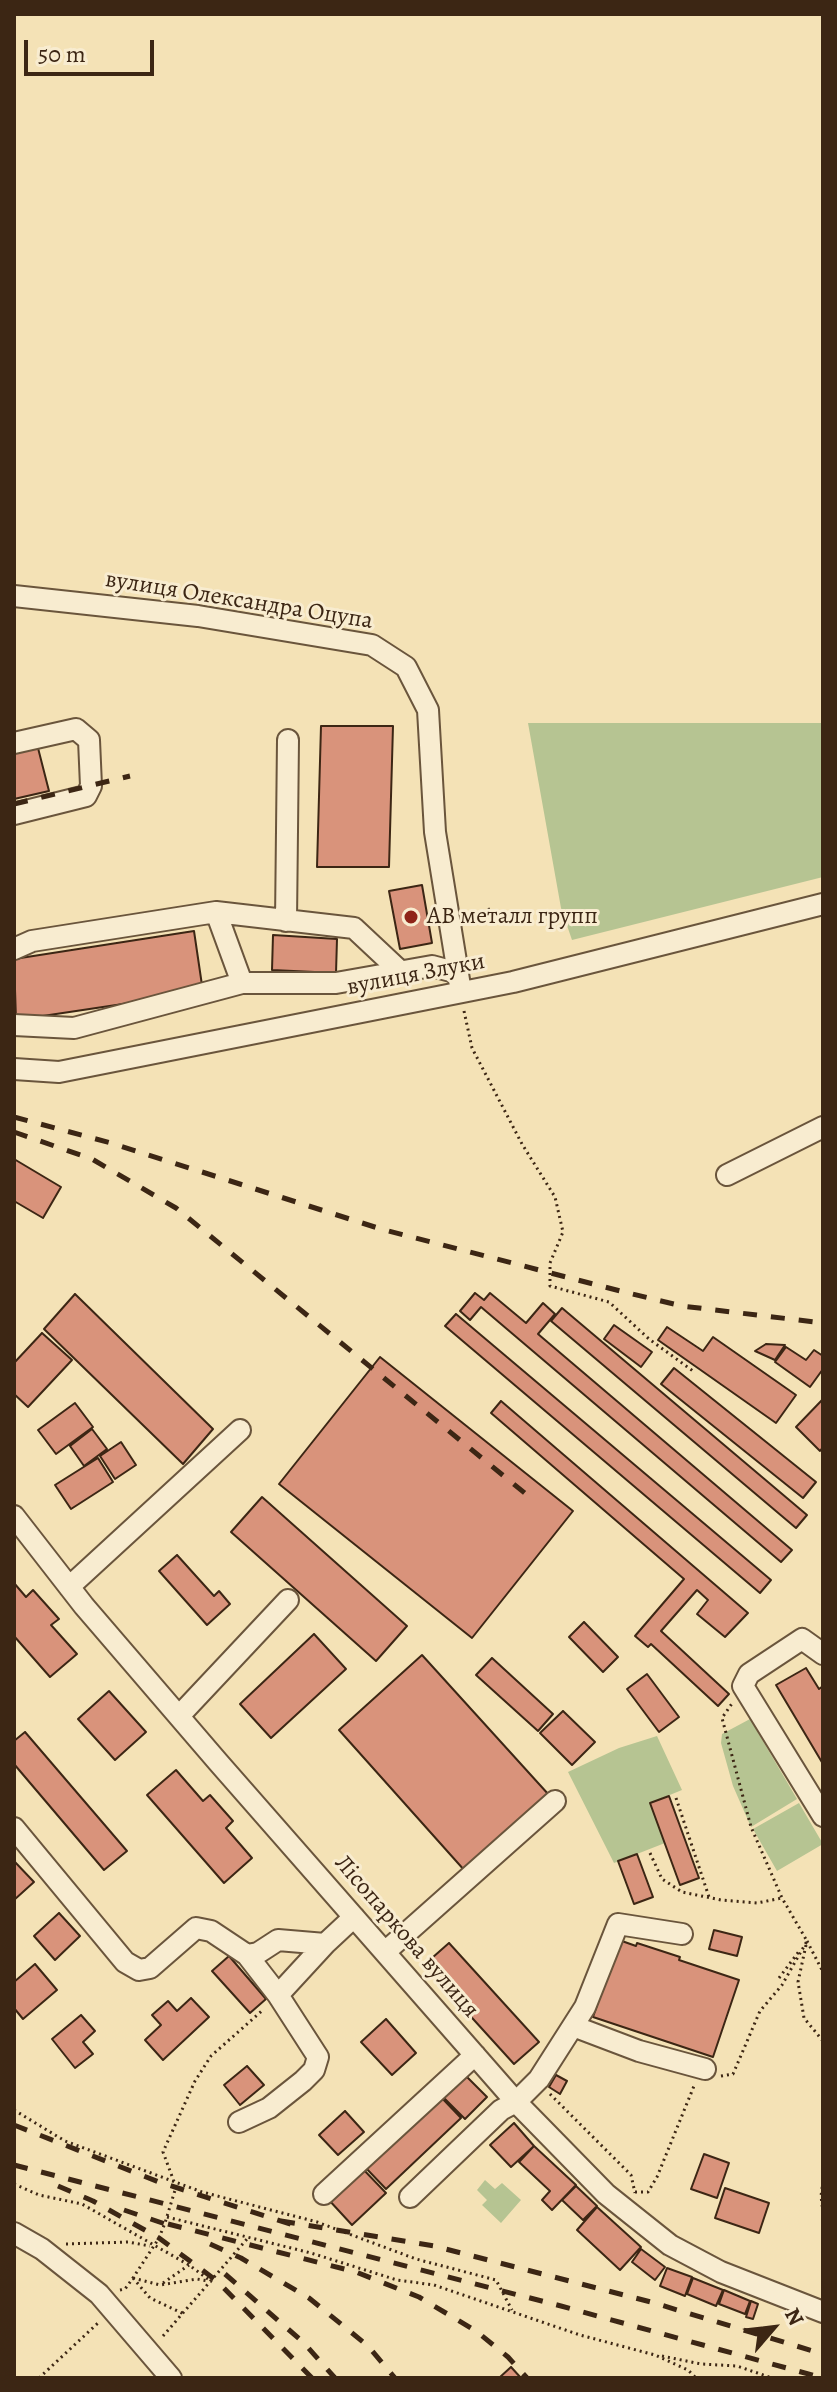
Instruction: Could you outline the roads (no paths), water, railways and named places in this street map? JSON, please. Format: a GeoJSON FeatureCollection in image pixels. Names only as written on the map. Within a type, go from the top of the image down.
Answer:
{"type":"FeatureCollection","features":[{"type":"Feature","properties":{"kind":"street","name":"вулиця Олександра Оцупа"},"geometry":{"type":"LineString","coordinates":[[14,596],[198,616],[372,645],[406,667],[428,710],[435,832],[460,982]]}},
{"type":"Feature","properties":{"kind":"street"},"geometry":{"type":"LineString","coordinates":[[14,743],[76,729],[89,740],[91,786],[86,796],[14,814]]}},
{"type":"Feature","properties":{"kind":"street"},"geometry":{"type":"LineString","coordinates":[[286,921],[288,740]]}},
{"type":"Feature","properties":{"kind":"street","name":"вулиця Злуки"},"geometry":{"type":"LineString","coordinates":[[14,1069],[59,1072],[460,982],[513,982],[823,904]]}},
{"type":"Feature","properties":{"kind":"street"},"geometry":{"type":"LineString","coordinates":[[216,912],[242,983]]}},
{"type":"Feature","properties":{"kind":"street"},"geometry":{"type":"LineString","coordinates":[[14,949],[32,941],[216,912],[354,928],[401,972]]}},
{"type":"Feature","properties":{"kind":"street"},"geometry":{"type":"LineString","coordinates":[[14,1025],[74,1028],[242,983],[336,983],[432,966],[460,982]]}},
{"type":"Feature","properties":{"kind":"street"},"geometry":{"type":"LineString","coordinates":[[727,1175],[823,1127]]}},
{"type":"Feature","properties":{"kind":"street"},"geometry":{"type":"LineString","coordinates":[[69,1587],[240,1430]]}},
{"type":"Feature","properties":{"kind":"street","name":"Лісопаркова вулиця"},"geometry":{"type":"LineString","coordinates":[[18,1526],[179,1716],[516,2102],[615,2201],[670,2245],[721,2272],[819,2304]]}},
{"type":"Feature","properties":{"kind":"street"},"geometry":{"type":"LineString","coordinates":[[179,1716],[288,1600]]}},
{"type":"Feature","properties":{"kind":"street"},"geometry":{"type":"LineString","coordinates":[[823,1654],[802,1639],[749,1674],[743,1686],[823,1816]]}},
{"type":"Feature","properties":{"kind":"street"},"geometry":{"type":"LineString","coordinates":[[385,1952],[555,1801]]}},
{"type":"Feature","properties":{"kind":"street"},"geometry":{"type":"LineString","coordinates":[[14,1828],[125,1962],[139,1970],[150,1968],[196,1928],[211,1931],[247,1955],[278,1995],[318,2057],[314,2070],[303,2081],[269,2108],[239,2122]]}},
{"type":"Feature","properties":{"kind":"street"},"geometry":{"type":"LineString","coordinates":[[278,1995],[354,1917]]}},
{"type":"Feature","properties":{"kind":"street"},"geometry":{"type":"LineString","coordinates":[[410,2197],[501,2110],[516,2102],[537,2082],[585,2007],[618,1924],[682,1934]]}},
{"type":"Feature","properties":{"kind":"street"},"geometry":{"type":"LineString","coordinates":[[247,1955],[258,1953],[278,1940],[325,1944]]}},
{"type":"Feature","properties":{"kind":"street"},"geometry":{"type":"LineString","coordinates":[[573,2026],[707,2073]]}},
{"type":"Feature","properties":{"kind":"street"},"geometry":{"type":"LineString","coordinates":[[324,2194],[475,2055]]}},
{"type":"Feature","properties":{"kind":"street"},"geometry":{"type":"LineString","coordinates":[[14,2233],[34,2245],[105,2302],[171,2378]]}},
{"type":"Feature","properties":{"kind":"railway"},"geometry":{"type":"LineString","coordinates":[[14,804],[130,776]]}},
{"type":"Feature","properties":{"kind":"railway"},"geometry":{"type":"LineString","coordinates":[[14,1117],[111,1143],[381,1229],[624,1292],[682,1306],[823,1323]]}},
{"type":"Feature","properties":{"kind":"railway"},"geometry":{"type":"LineString","coordinates":[[14,1132],[92,1159],[176,1208],[532,1499]]}},
{"type":"Feature","properties":{"kind":"railway"},"geometry":{"type":"LineString","coordinates":[[14,2125],[159,2182],[293,2225]]}},
{"type":"Feature","properties":{"kind":"railway"},"geometry":{"type":"LineString","coordinates":[[14,2165],[561,2306],[823,2378]]}},
{"type":"Feature","properties":{"kind":"railway"},"geometry":{"type":"LineString","coordinates":[[58,2186],[93,2201],[159,2238],[217,2281],[312,2378]]}},
{"type":"Feature","properties":{"kind":"railway"},"geometry":{"type":"LineString","coordinates":[[124,2210],[177,2228]]}},
{"type":"Feature","properties":{"kind":"railway"},"geometry":{"type":"LineString","coordinates":[[281,2221],[434,2246],[651,2302],[823,2354]]}},
{"type":"Feature","properties":{"kind":"railway"},"geometry":{"type":"LineString","coordinates":[[168,2224],[356,2272],[419,2297],[476,2331],[508,2357],[527,2378]]}},
{"type":"Feature","properties":{"kind":"railway"},"geometry":{"type":"LineString","coordinates":[[210,2244],[241,2258],[309,2298],[368,2346],[395,2378]]}},
{"type":"Feature","properties":{"kind":"railway"},"geometry":{"type":"LineString","coordinates":[[225,2274],[304,2343],[335,2378]]}},
{"type":"Feature","properties":{"kind":"place","name":"АВ металл групп"},"geometry":{"type":"Point","coordinates":[411,917]}}]}
